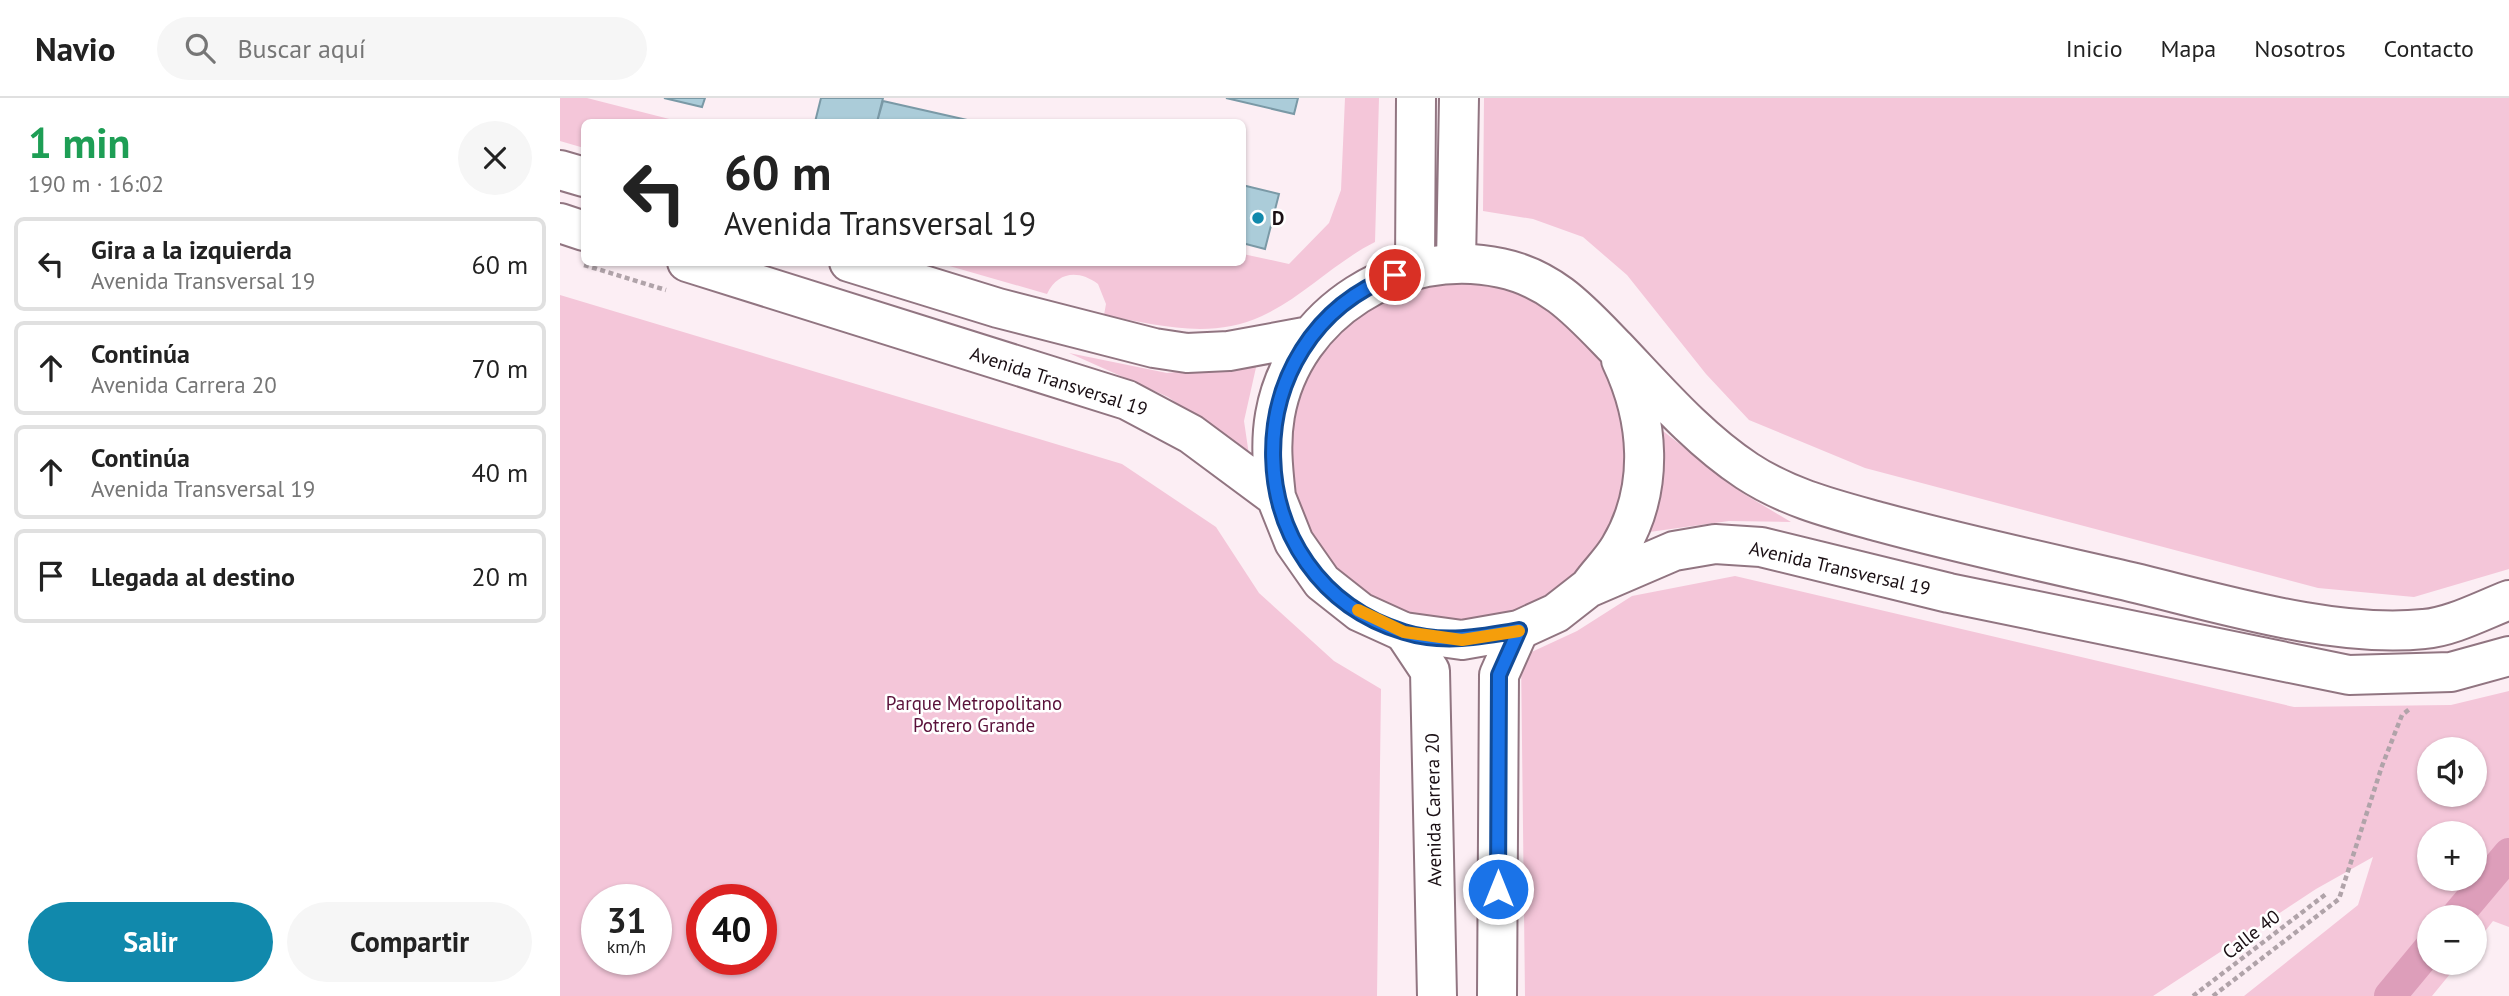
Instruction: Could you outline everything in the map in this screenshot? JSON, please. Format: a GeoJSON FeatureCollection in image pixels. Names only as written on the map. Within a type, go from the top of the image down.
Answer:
{"type":"FeatureCollection","features":[{"type":"Feature","properties":{"kind":"main road"},"geometry":{"type":"LineString","coordinates":[[1415,268],[1416,98]]}},
{"type":"Feature","properties":{"kind":"main road"},"geometry":{"type":"LineString","coordinates":[[1456,263],[1459,98]]}},
{"type":"Feature","properties":{"kind":"main road"},"geometry":{"type":"LineString","coordinates":[[560,170],[581,176]]}},
{"type":"Feature","properties":{"kind":"main road"},"geometry":{"type":"LineString","coordinates":[[560,223],[581,229]]}},
{"type":"Feature","properties":{"kind":"main road"},"geometry":{"type":"LineString","coordinates":[[1276,497],[1271,455],[1275,413],[1288,373],[1310,336],[1348,300],[1375,283],[1415,268],[1456,263],[1502,268],[1545,284],[1583,311],[1614,346],[1710,440],[1746,471],[1799,499],[1948,541],[2342,629],[2427,629],[2509,600]]}},
{"type":"Feature","properties":{"kind":"main road","name":"Avenida Transversal 19"},"geometry":{"type":"LineString","coordinates":[[700,266],[1127,400],[1191,434],[1276,497],[1294,542],[1322,582],[1360,612],[1404,632],[1462,640],[1519,630],[1556,613],[1588,588],[1674,551],[1715,544],[1761,547],[1949,593],[2349,675],[2451,673],[2509,656]]}},
{"type":"Feature","properties":{"kind":"main road"},"geometry":{"type":"LineString","coordinates":[[862,266],[998,308],[1154,348],[1186,353],[1229,351],[1310,336]]}},
{"type":"Feature","properties":{"kind":"main road"},"geometry":{"type":"LineString","coordinates":[[1588,588],[1620,547],[1640,498],[1646,445],[1636,393],[1614,346]]}},
{"type":"Feature","properties":{"kind":"main road"},"geometry":{"type":"LineString","coordinates":[[1497,996],[1499,675],[1519,630]]}},
{"type":"Feature","properties":{"kind":"main road","name":"Avenida Carrera 20"},"geometry":{"type":"LineString","coordinates":[[1404,632],[1430,671],[1437,996]]}},
{"type":"Feature","properties":{"kind":"path"},"geometry":{"type":"LineString","coordinates":[[2213,996],[2339,899],[2382,766],[2402,715],[2412,707]]}},
{"type":"Feature","properties":{"kind":"path","name":"Calle 40"},"geometry":{"type":"LineString","coordinates":[[2193,996],[2326,894]]}},
{"type":"Feature","properties":{"kind":"green space"},"geometry":{"type":"Polygon","coordinates":[[[560,98],[587,98],[669,119],[581,119],[581,147],[560,141],[560,98]]]}},
{"type":"Feature","properties":{"kind":"green space"},"geometry":{"type":"Polygon","coordinates":[[[1345,98],[1379,98],[1375,242],[1277,308],[1243,323],[1223,327],[1204,329],[1164,326],[1104,315],[1106,304],[1098,284],[1084,276],[1063,277],[1047,294],[949,266],[1246,266],[1246,255],[1289,264],[1329,223],[1341,190],[1345,98]]]}},
{"type":"Feature","properties":{"kind":"green space"},"geometry":{"type":"Polygon","coordinates":[[[1484,98],[2509,98],[2509,569],[2414,597],[2318,588],[1865,468],[1749,420],[1706,374],[1627,275],[1583,237],[1533,219],[1483,211],[1484,98]]]}},
{"type":"Feature","properties":{"kind":"green space"},"geometry":{"type":"Polygon","coordinates":[[[1458,282],[1491,285],[1523,295],[1552,310],[1578,331],[1599,357],[1614,386],[1624,418],[1627,451],[1624,484],[1614,516],[1599,545],[1578,571],[1552,592],[1523,607],[1491,617],[1458,620],[1425,617],[1393,607],[1364,592],[1338,571],[1317,545],[1302,516],[1292,484],[1289,451],[1292,418],[1302,386],[1317,357],[1338,331],[1364,310],[1393,295],[1425,285],[1458,282]]]}},
{"type":"Feature","properties":{"kind":"green space","name":"Parque Metropolitano Potrero Grande"},"geometry":{"type":"Polygon","coordinates":[[[560,295],[1122,464],[1216,527],[1259,593],[1334,661],[1381,689],[1377,996],[560,996],[560,295]]]}},
{"type":"Feature","properties":{"kind":"green space"},"geometry":{"type":"Polygon","coordinates":[[[1069,353],[1167,373],[1257,363],[1244,421],[1249,455],[1168,397],[1069,353]]]}},
{"type":"Feature","properties":{"kind":"green space"},"geometry":{"type":"Polygon","coordinates":[[[1663,431],[1744,494],[1791,522],[1729,521],[1642,533],[1661,469],[1663,431]]]}},
{"type":"Feature","properties":{"kind":"green space"},"geometry":{"type":"Polygon","coordinates":[[[1735,576],[2294,707],[2451,705],[2509,691],[2509,927],[2493,921],[2487,929],[2487,905],[2417,905],[2417,975],[2449,975],[2432,996],[2244,996],[2358,905],[2373,857],[2316,889],[2153,996],[1525,996],[1521,657],[1577,631],[1632,596],[1735,576]]]}},
{"type":"Feature","properties":{"kind":"building"},"geometry":{"type":"Polygon","coordinates":[[[664,98],[705,98],[702,107],[664,98]]]}},
{"type":"Feature","properties":{"kind":"building"},"geometry":{"type":"Polygon","coordinates":[[[821,98],[883,98],[878,119],[816,119],[821,98]]]}},
{"type":"Feature","properties":{"kind":"building"},"geometry":{"type":"Polygon","coordinates":[[[1226,98],[1298,98],[1294,114],[1226,98]]]}},
{"type":"Feature","properties":{"kind":"building"},"geometry":{"type":"Polygon","coordinates":[[[883,101],[963,119],[878,119],[883,101]]]}},
{"type":"Feature","properties":{"kind":"building","name":"D"},"geometry":{"type":"Polygon","coordinates":[[[1246,186],[1279,194],[1265,249],[1246,244],[1246,186]]]}},
{"type":"Feature","properties":{"kind":"waterway"},"geometry":{"type":"LineString","coordinates":[[2466,905],[2509,854]]}},
{"type":"Feature","properties":{"kind":"waterway"},"geometry":{"type":"LineString","coordinates":[[2390,996],[2417,963]]}},
{"type":"Feature","properties":{"kind":"slow traffic"},"geometry":{"type":"LineString","coordinates":[[1358,610],[1404,632],[1462,640],[1519,631]]}},
{"type":"Feature","properties":{"kind":"place","name":"D"},"geometry":{"type":"Point","coordinates":[1258,218]}},
{"type":"Feature","properties":{"kind":"route"},"geometry":{"type":"LineString","coordinates":[[1395,275],[1375,283],[1339,306],[1310,336],[1288,373],[1275,413],[1271,455],[1276,497],[1294,542],[1322,582],[1360,612],[1404,632],[1462,640],[1519,630],[1499,675],[1498,889]]}}]}
